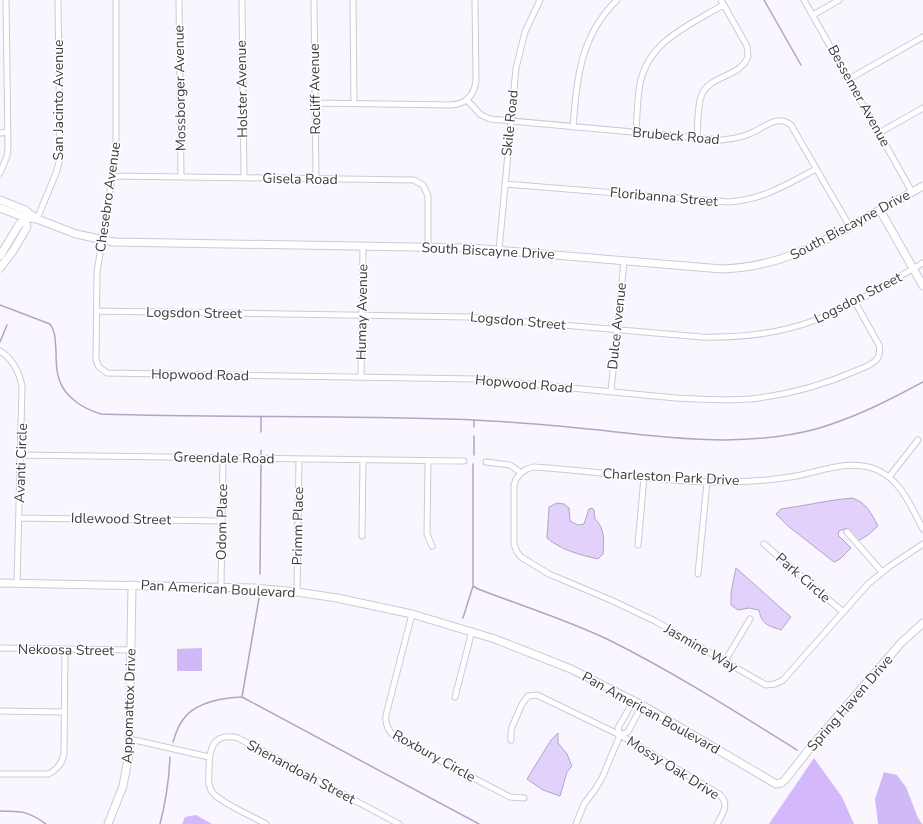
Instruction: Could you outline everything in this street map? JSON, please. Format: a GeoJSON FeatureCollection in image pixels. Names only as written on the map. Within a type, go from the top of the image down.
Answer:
{"type":"FeatureCollection","features":[{"type":"Feature","properties":{"kind":"street"},"geometry":{"type":"LineString","coordinates":[[0,173],[7,152],[8,132],[6,0]]}},
{"type":"Feature","properties":{"kind":"street","name":"San Jacinto Avenue"},"geometry":{"type":"LineString","coordinates":[[37,220],[60,159],[58,0]]}},
{"type":"Feature","properties":{"kind":"street","name":"Chesebro Avenue"},"geometry":{"type":"LineString","coordinates":[[101,369],[97,364],[96,358],[97,272],[113,176],[117,139],[116,0]]}},
{"type":"Feature","properties":{"kind":"street","name":"Mossborger Avenue"},"geometry":{"type":"LineString","coordinates":[[179,0],[181,177]]}},
{"type":"Feature","properties":{"kind":"street","name":"Holster Avenue"},"geometry":{"type":"LineString","coordinates":[[242,0],[244,178]]}},
{"type":"Feature","properties":{"kind":"street","name":"Rocliff Avenue"},"geometry":{"type":"LineString","coordinates":[[314,0],[316,179]]}},
{"type":"Feature","properties":{"kind":"street"},"geometry":{"type":"LineString","coordinates":[[353,0],[354,104]]}},
{"type":"Feature","properties":{"kind":"street"},"geometry":{"type":"LineString","coordinates":[[315,103],[461,104],[467,100],[474,91],[476,81],[475,0]]}},
{"type":"Feature","properties":{"kind":"street","name":"Skile Road"},"geometry":{"type":"LineString","coordinates":[[499,250],[516,68],[520,46],[531,16],[540,0]]}},
{"type":"Feature","properties":{"kind":"street"},"geometry":{"type":"LineString","coordinates":[[573,127],[578,77],[582,57],[595,28],[606,12],[617,0]]}},
{"type":"Feature","properties":{"kind":"street"},"geometry":{"type":"LineString","coordinates":[[697,138],[700,100],[703,92],[708,86],[742,66],[747,60],[748,56],[747,46],[721,0]]}},
{"type":"Feature","properties":{"kind":"street","name":"Bessemer Avenue"},"geometry":{"type":"LineString","coordinates":[[804,0],[912,192]]}},
{"type":"Feature","properties":{"kind":"street"},"geometry":{"type":"LineString","coordinates":[[813,15],[839,0]]}},
{"type":"Feature","properties":{"kind":"street"},"geometry":{"type":"LineString","coordinates":[[636,133],[640,84],[650,58],[667,39],[724,5]]}},
{"type":"Feature","properties":{"kind":"street"},"geometry":{"type":"LineString","coordinates":[[0,34],[7,34]]}},
{"type":"Feature","properties":{"kind":"street"},"geometry":{"type":"LineString","coordinates":[[849,78],[923,37]]}},
{"type":"Feature","properties":{"kind":"street","name":"Brubeck Road"},"geometry":{"type":"LineString","coordinates":[[467,100],[481,115],[490,119],[721,140],[736,138],[751,133],[776,120],[784,120],[791,125],[850,227]]}},
{"type":"Feature","properties":{"kind":"street"},"geometry":{"type":"LineString","coordinates":[[879,133],[923,108]]}},
{"type":"Feature","properties":{"kind":"street"},"geometry":{"type":"LineString","coordinates":[[0,133],[8,132]]}},
{"type":"Feature","properties":{"kind":"street","name":"Floribanna Street"},"geometry":{"type":"LineString","coordinates":[[505,184],[728,202],[748,200],[766,195],[816,169]]}},
{"type":"Feature","properties":{"kind":"street","name":"Gisela Road"},"geometry":{"type":"LineString","coordinates":[[113,176],[411,180],[419,182],[426,188],[428,196],[428,247]]}},
{"type":"Feature","properties":{"kind":"street","name":"South Biscayne Drive"},"geometry":{"type":"LineString","coordinates":[[0,208],[26,218],[37,220],[76,234],[102,241],[134,243],[428,247],[499,250],[722,269],[748,267],[772,262],[796,254],[850,227],[923,186]]}},
{"type":"Feature","properties":{"kind":"street","name":"South Biscayne Drive"},"geometry":{"type":"LineString","coordinates":[[0,200],[26,218]]}},
{"type":"Feature","properties":{"kind":"street"},"geometry":{"type":"LineString","coordinates":[[880,210],[923,286]]}},
{"type":"Feature","properties":{"kind":"street"},"geometry":{"type":"LineString","coordinates":[[0,256],[20,223],[26,218]]}},
{"type":"Feature","properties":{"kind":"street"},"geometry":{"type":"LineString","coordinates":[[0,268],[13,251],[27,227],[26,218]]}},
{"type":"Feature","properties":{"kind":"street","name":"Humay Avenue"},"geometry":{"type":"LineString","coordinates":[[361,377],[363,246]]}},
{"type":"Feature","properties":{"kind":"street","name":"Dulce Avenue"},"geometry":{"type":"LineString","coordinates":[[611,391],[624,261]]}},
{"type":"Feature","properties":{"kind":"street","name":"Logsdon Street"},"geometry":{"type":"LineString","coordinates":[[97,311],[470,317],[702,337],[736,337],[782,331],[808,323],[855,302],[923,263]]}},
{"type":"Feature","properties":{"kind":"street","name":"Hopwood Road"},"geometry":{"type":"LineString","coordinates":[[101,369],[110,374],[477,379],[692,399],[734,400],[802,390],[842,377],[872,364],[880,352],[879,345],[855,302]]}},
{"type":"Feature","properties":{"kind":"street","name":"Avanti Circle"},"geometry":{"type":"LineString","coordinates":[[0,351],[9,358],[16,368],[21,379],[22,386],[18,584]]}},
{"type":"Feature","properties":{"kind":"street"},"geometry":{"type":"LineString","coordinates":[[889,477],[918,440]]}},
{"type":"Feature","properties":{"kind":"street","name":"Greendale Road"},"geometry":{"type":"LineString","coordinates":[[21,455],[428,461]]}},
{"type":"Feature","properties":{"kind":"street","name":"Odom Place"},"geometry":{"type":"LineString","coordinates":[[221,586],[223,458]]}},
{"type":"Feature","properties":{"kind":"street","name":"Primm Place"},"geometry":{"type":"LineString","coordinates":[[297,592],[299,459]]}},
{"type":"Feature","properties":{"kind":"street"},"geometry":{"type":"LineString","coordinates":[[362,536],[363,460]]}},
{"type":"Feature","properties":{"kind":"street"},"geometry":{"type":"LineString","coordinates":[[432,546],[427,534],[428,461],[464,461]]}},
{"type":"Feature","properties":{"kind":"street"},"geometry":{"type":"LineString","coordinates":[[486,462],[510,465],[521,473]]}},
{"type":"Feature","properties":{"kind":"street","name":"Charleston Park Drive"},"geometry":{"type":"LineString","coordinates":[[521,473],[534,467],[707,482],[736,482],[775,479],[850,464],[871,468],[889,477],[904,493],[923,529]]}},
{"type":"Feature","properties":{"kind":"street","name":"Jasmine Way"},"geometry":{"type":"LineString","coordinates":[[521,473],[516,479],[514,488],[514,544],[520,555],[549,574],[607,598],[655,621],[763,684],[777,684],[785,678],[860,593],[882,572],[923,544]]}},
{"type":"Feature","properties":{"kind":"street"},"geometry":{"type":"LineString","coordinates":[[638,545],[644,477]]}},
{"type":"Feature","properties":{"kind":"street"},"geometry":{"type":"LineString","coordinates":[[698,574],[707,482]]}},
{"type":"Feature","properties":{"kind":"street","name":"Idlewood Street"},"geometry":{"type":"LineString","coordinates":[[19,518],[222,520]]}},
{"type":"Feature","properties":{"kind":"street"},"geometry":{"type":"LineString","coordinates":[[847,532],[882,572]]}},
{"type":"Feature","properties":{"kind":"street","name":"Park Circle"},"geometry":{"type":"LineString","coordinates":[[764,544],[843,612]]}},
{"type":"Feature","properties":{"kind":"street","name":"Pan American Boulevard"},"geometry":{"type":"LineString","coordinates":[[0,583],[221,586],[297,592],[370,604],[412,614],[472,631],[550,660],[594,680],[634,700],[778,784]]}},
{"type":"Feature","properties":{"kind":"street","name":"Appomattox Drive"},"geometry":{"type":"LineString","coordinates":[[108,824],[123,786],[128,763],[130,739],[132,585]]}},
{"type":"Feature","properties":{"kind":"street","name":"Roxbury Circle"},"geometry":{"type":"LineString","coordinates":[[412,614],[386,715],[386,722],[389,731],[395,737],[510,797],[524,798]]}},
{"type":"Feature","properties":{"kind":"street"},"geometry":{"type":"LineString","coordinates":[[725,661],[750,619]]}},
{"type":"Feature","properties":{"kind":"street","name":"Spring Haven Drive"},"geometry":{"type":"LineString","coordinates":[[778,784],[785,780],[810,748],[901,643],[923,622]]}},
{"type":"Feature","properties":{"kind":"street"},"geometry":{"type":"LineString","coordinates":[[455,697],[472,631]]}},
{"type":"Feature","properties":{"kind":"street","name":"Nekoosa Street"},"geometry":{"type":"LineString","coordinates":[[0,648],[131,650]]}},
{"type":"Feature","properties":{"kind":"street"},"geometry":{"type":"LineString","coordinates":[[0,774],[44,774],[52,772],[61,764],[64,754],[65,650]]}},
{"type":"Feature","properties":{"kind":"street"},"geometry":{"type":"LineString","coordinates":[[512,740],[511,730],[522,704],[528,696],[534,694],[620,735],[628,732],[642,705]]}},
{"type":"Feature","properties":{"kind":"street"},"geometry":{"type":"LineString","coordinates":[[576,824],[584,804],[602,778],[620,735],[618,728],[634,700]]}},
{"type":"Feature","properties":{"kind":"street"},"geometry":{"type":"LineString","coordinates":[[0,711],[64,712]]}},
{"type":"Feature","properties":{"kind":"street","name":"Mossy Oak Drive"},"geometry":{"type":"LineString","coordinates":[[620,735],[722,796],[724,809],[717,824]]}},
{"type":"Feature","properties":{"kind":"street","name":"Shenandoah Street"},"geometry":{"type":"LineString","coordinates":[[209,757],[212,746],[219,739],[228,737],[238,738],[399,824]]}},
{"type":"Feature","properties":{"kind":"street"},"geometry":{"type":"LineString","coordinates":[[130,739],[209,757],[209,785],[213,794],[266,824]]}},
{"type":"Feature","properties":{"kind":"shaded area"},"geometry":{"type":"Polygon","coordinates":[[[852,498],[865,505],[878,526],[858,541],[847,528],[839,531],[838,535],[851,548],[840,559],[834,562],[788,526],[776,514],[781,509],[852,498]]]}},
{"type":"Feature","properties":{"kind":"shaded area"},"geometry":{"type":"Polygon","coordinates":[[[557,503],[564,504],[569,508],[570,521],[578,525],[584,524],[589,509],[592,508],[594,510],[595,519],[601,526],[604,540],[603,554],[598,559],[565,549],[547,538],[549,507],[557,503]]]}},
{"type":"Feature","properties":{"kind":"shaded area"},"geometry":{"type":"Polygon","coordinates":[[[736,568],[791,617],[781,630],[766,624],[760,615],[759,610],[749,608],[738,610],[731,605],[731,592],[736,568]]]}},
{"type":"Feature","properties":{"kind":"shaded area"},"geometry":{"type":"Polygon","coordinates":[[[202,648],[202,671],[177,671],[177,649],[202,648]]]}},
{"type":"Feature","properties":{"kind":"shaded area"},"geometry":{"type":"Polygon","coordinates":[[[558,733],[558,743],[567,754],[572,766],[567,772],[560,796],[543,790],[527,779],[551,740],[558,733]]]}},
{"type":"Feature","properties":{"kind":"shaded area"},"geometry":{"type":"Polygon","coordinates":[[[814,758],[842,797],[854,824],[769,824],[814,758]]]}},
{"type":"Feature","properties":{"kind":"shaded area"},"geometry":{"type":"Polygon","coordinates":[[[884,772],[897,775],[906,787],[918,818],[922,824],[878,824],[875,799],[884,772]]]}},
{"type":"Feature","properties":{"kind":"shaded area"},"geometry":{"type":"Polygon","coordinates":[[[196,815],[212,824],[182,824],[185,817],[196,815]]]}},
{"type":"Feature","properties":{"kind":"waterway"},"geometry":{"type":"LineString","coordinates":[[764,0],[801,65]]}},
{"type":"Feature","properties":{"kind":"waterway"},"geometry":{"type":"LineString","coordinates":[[0,305],[50,324],[54,333],[58,376],[62,386],[70,397],[76,402],[101,414],[474,420],[653,436],[708,440],[735,440],[789,435],[816,429],[844,420],[897,396],[923,382]]}},
{"type":"Feature","properties":{"kind":"waterway"},"geometry":{"type":"LineString","coordinates":[[0,342],[7,325]]}},
{"type":"Feature","properties":{"kind":"waterway"},"geometry":{"type":"LineString","coordinates":[[261,416],[261,432]]}},
{"type":"Feature","properties":{"kind":"waterway"},"geometry":{"type":"LineString","coordinates":[[474,421],[474,427]]}},
{"type":"Feature","properties":{"kind":"waterway"},"geometry":{"type":"LineString","coordinates":[[474,436],[474,455]]}},
{"type":"Feature","properties":{"kind":"waterway"},"geometry":{"type":"LineString","coordinates":[[261,450],[261,456]]}},
{"type":"Feature","properties":{"kind":"waterway"},"geometry":{"type":"LineString","coordinates":[[260,574],[261,460]]}},
{"type":"Feature","properties":{"kind":"waterway"},"geometry":{"type":"LineString","coordinates":[[473,464],[473,586],[578,626],[635,653],[728,707],[797,750]]}},
{"type":"Feature","properties":{"kind":"waterway"},"geometry":{"type":"LineString","coordinates":[[463,618],[473,586]]}},
{"type":"Feature","properties":{"kind":"waterway"},"geometry":{"type":"LineString","coordinates":[[242,697],[259,598]]}},
{"type":"Feature","properties":{"kind":"waterway"},"geometry":{"type":"LineString","coordinates":[[173,742],[182,721],[193,709],[209,702],[225,698],[242,697],[479,824]]}},
{"type":"Feature","properties":{"kind":"waterway"},"geometry":{"type":"LineString","coordinates":[[160,824],[167,790],[170,757]]}},
{"type":"Feature","properties":{"kind":"waterway"},"geometry":{"type":"LineString","coordinates":[[0,811],[14,811],[29,814],[46,824]]}}]}
